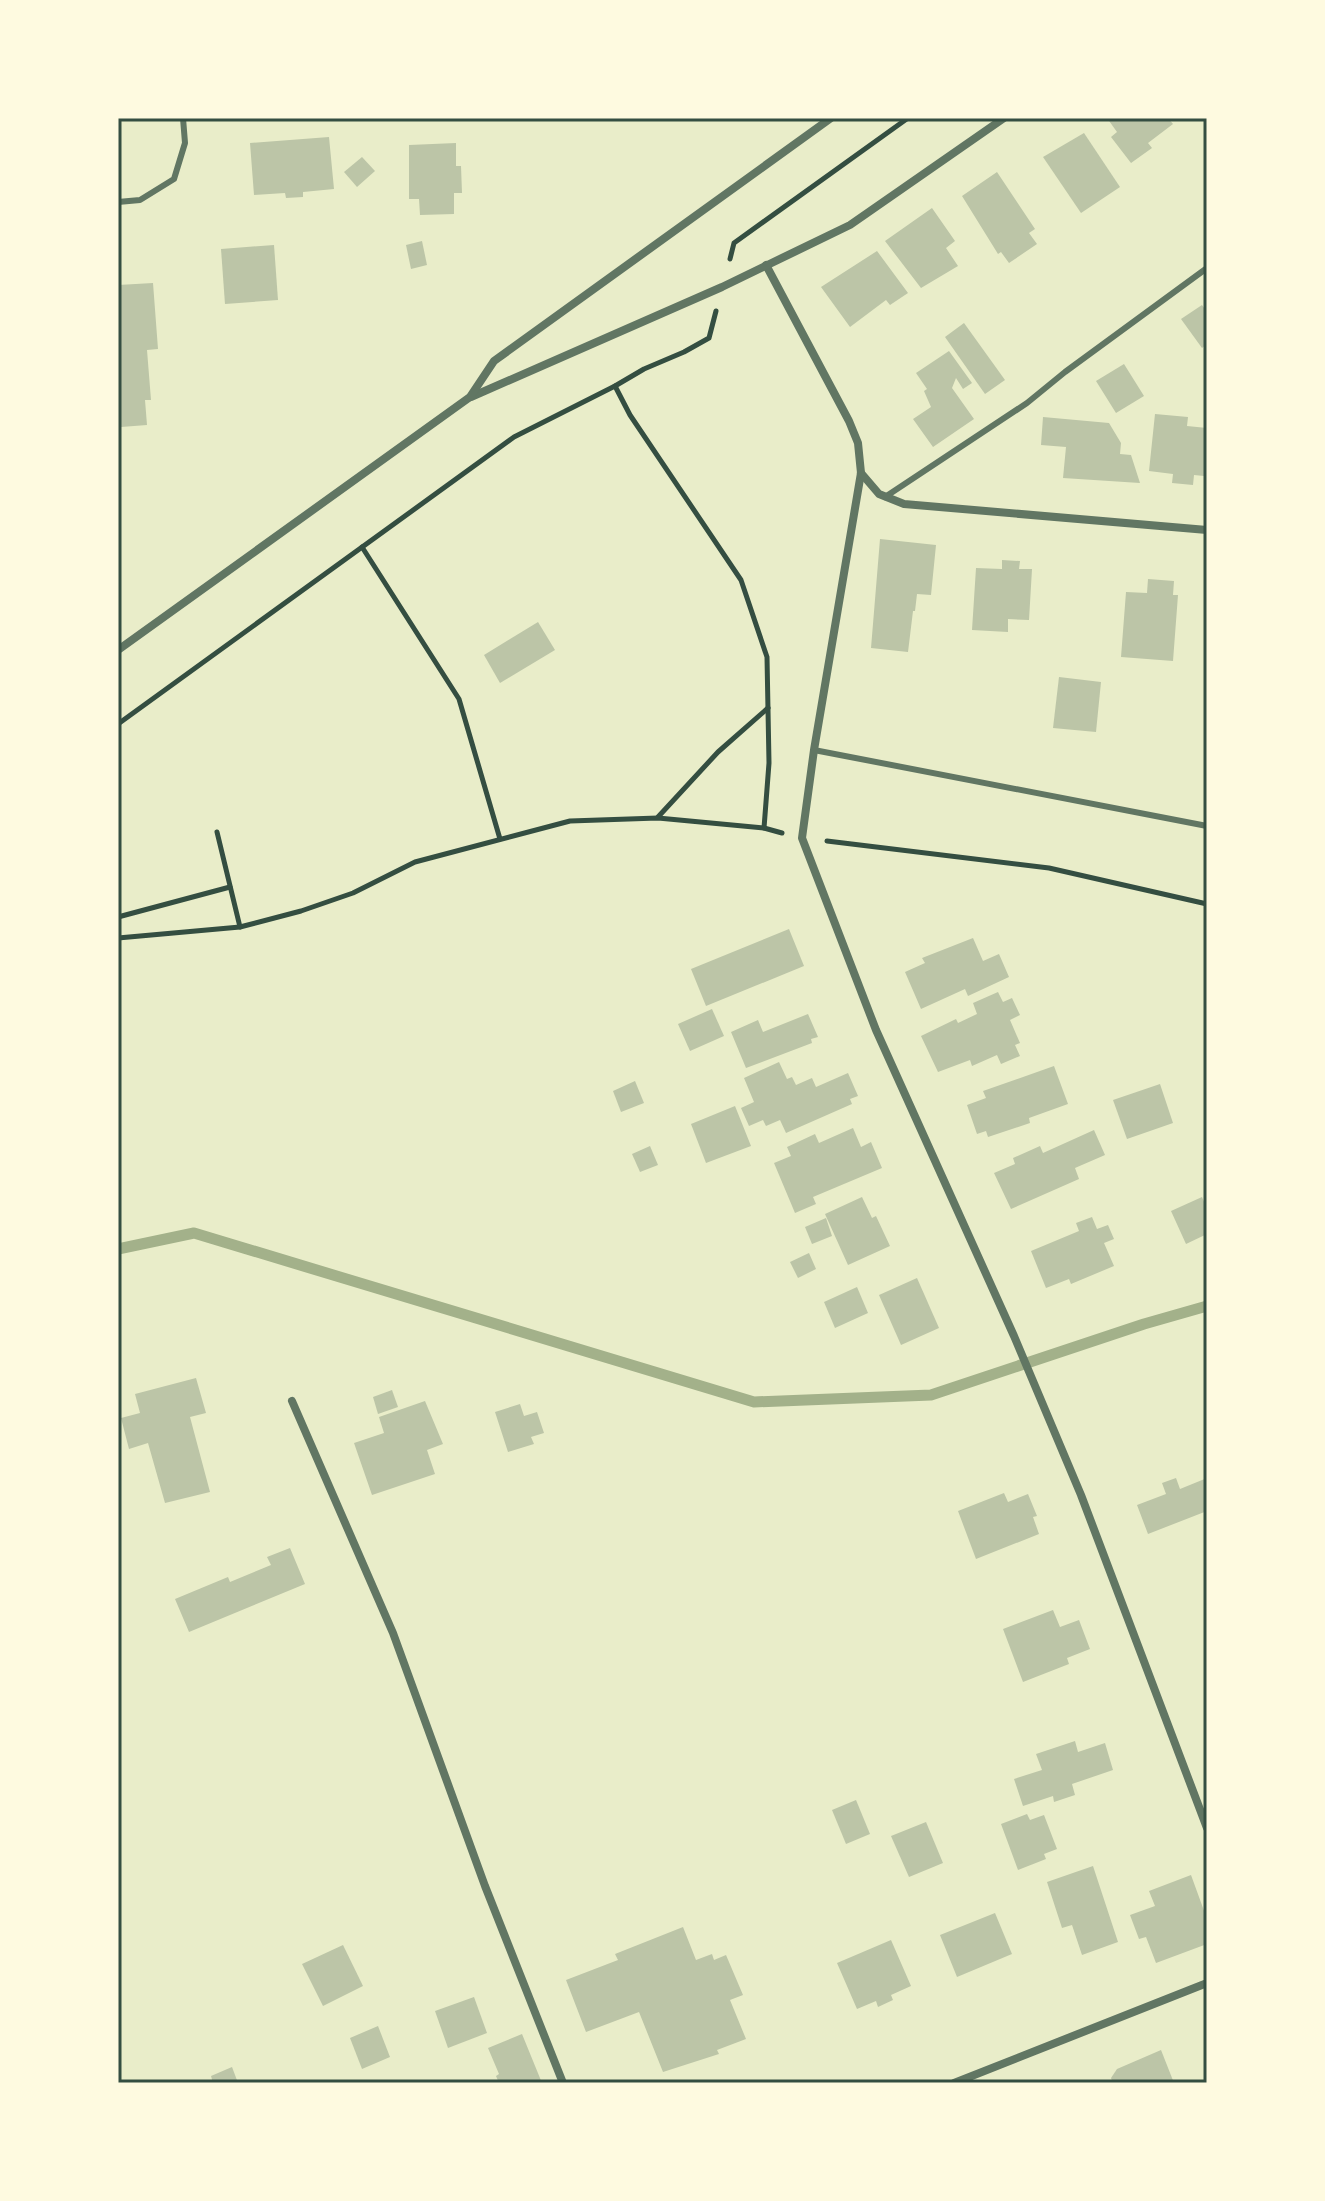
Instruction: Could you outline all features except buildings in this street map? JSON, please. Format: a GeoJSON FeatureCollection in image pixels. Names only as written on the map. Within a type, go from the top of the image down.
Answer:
{"type":"FeatureCollection","features":[{"type":"Feature","properties":{"kind":"street"},"geometry":{"type":"LineString","coordinates":[[470,397],[494,361],[831,118]]}},
{"type":"Feature","properties":{"kind":"street"},"geometry":{"type":"LineString","coordinates":[[118,650],[470,397],[722,287],[850,225],[1004,118]]}},
{"type":"Feature","properties":{"kind":"street"},"geometry":{"type":"LineString","coordinates":[[766,265],[849,421],[858,443],[861,473],[802,838],[876,1030],[1014,1336],[1081,1495],[1207,1828]]}},
{"type":"Feature","properties":{"kind":"street"},"geometry":{"type":"LineString","coordinates":[[861,473],[885,497],[904,504],[1207,530]]}},
{"type":"Feature","properties":{"kind":"street"},"geometry":{"type":"LineString","coordinates":[[292,1401],[393,1633],[485,1886],[563,2083]]}},
{"type":"Feature","properties":{"kind":"street"},"geometry":{"type":"LineString","coordinates":[[954,2083],[1207,1983]]}},
{"type":"Feature","properties":{"kind":"lane"},"geometry":{"type":"LineString","coordinates":[[118,202],[140,200],[174,179],[185,143],[183,118]]}},
{"type":"Feature","properties":{"kind":"lane"},"geometry":{"type":"LineString","coordinates":[[885,497],[1027,403],[1207,268]]}},
{"type":"Feature","properties":{"kind":"lane"},"geometry":{"type":"LineString","coordinates":[[814,750],[1207,826]]}},
{"type":"Feature","properties":{"kind":"path"},"geometry":{"type":"LineString","coordinates":[[727,270],[734,243],[908,118]]}},
{"type":"Feature","properties":{"kind":"path"},"geometry":{"type":"LineString","coordinates":[[118,724],[514,437],[709,338],[715,315]]}},
{"type":"Feature","properties":{"kind":"path"},"geometry":{"type":"LineString","coordinates":[[615,386],[630,415],[741,580],[767,657],[769,763],[764,828]]}},
{"type":"Feature","properties":{"kind":"path"},"geometry":{"type":"LineString","coordinates":[[362,547],[459,699],[500,839]]}},
{"type":"Feature","properties":{"kind":"path"},"geometry":{"type":"LineString","coordinates":[[658,818],[718,752],[768,708]]}},
{"type":"Feature","properties":{"kind":"path"},"geometry":{"type":"LineString","coordinates":[[118,938],[240,927],[353,893],[415,862],[570,821],[658,818],[764,828],[802,838],[1049,868],[1207,904]]}},
{"type":"Feature","properties":{"kind":"path"},"geometry":{"type":"LineString","coordinates":[[217,832],[240,927]]}},
{"type":"Feature","properties":{"kind":"path"},"geometry":{"type":"LineString","coordinates":[[118,917],[230,887]]}},
{"type":"Feature","properties":{"kind":"waterway"},"geometry":{"type":"LineString","coordinates":[[118,1249],[194,1233],[754,1402],[931,1395],[1207,1306]]}}]}
